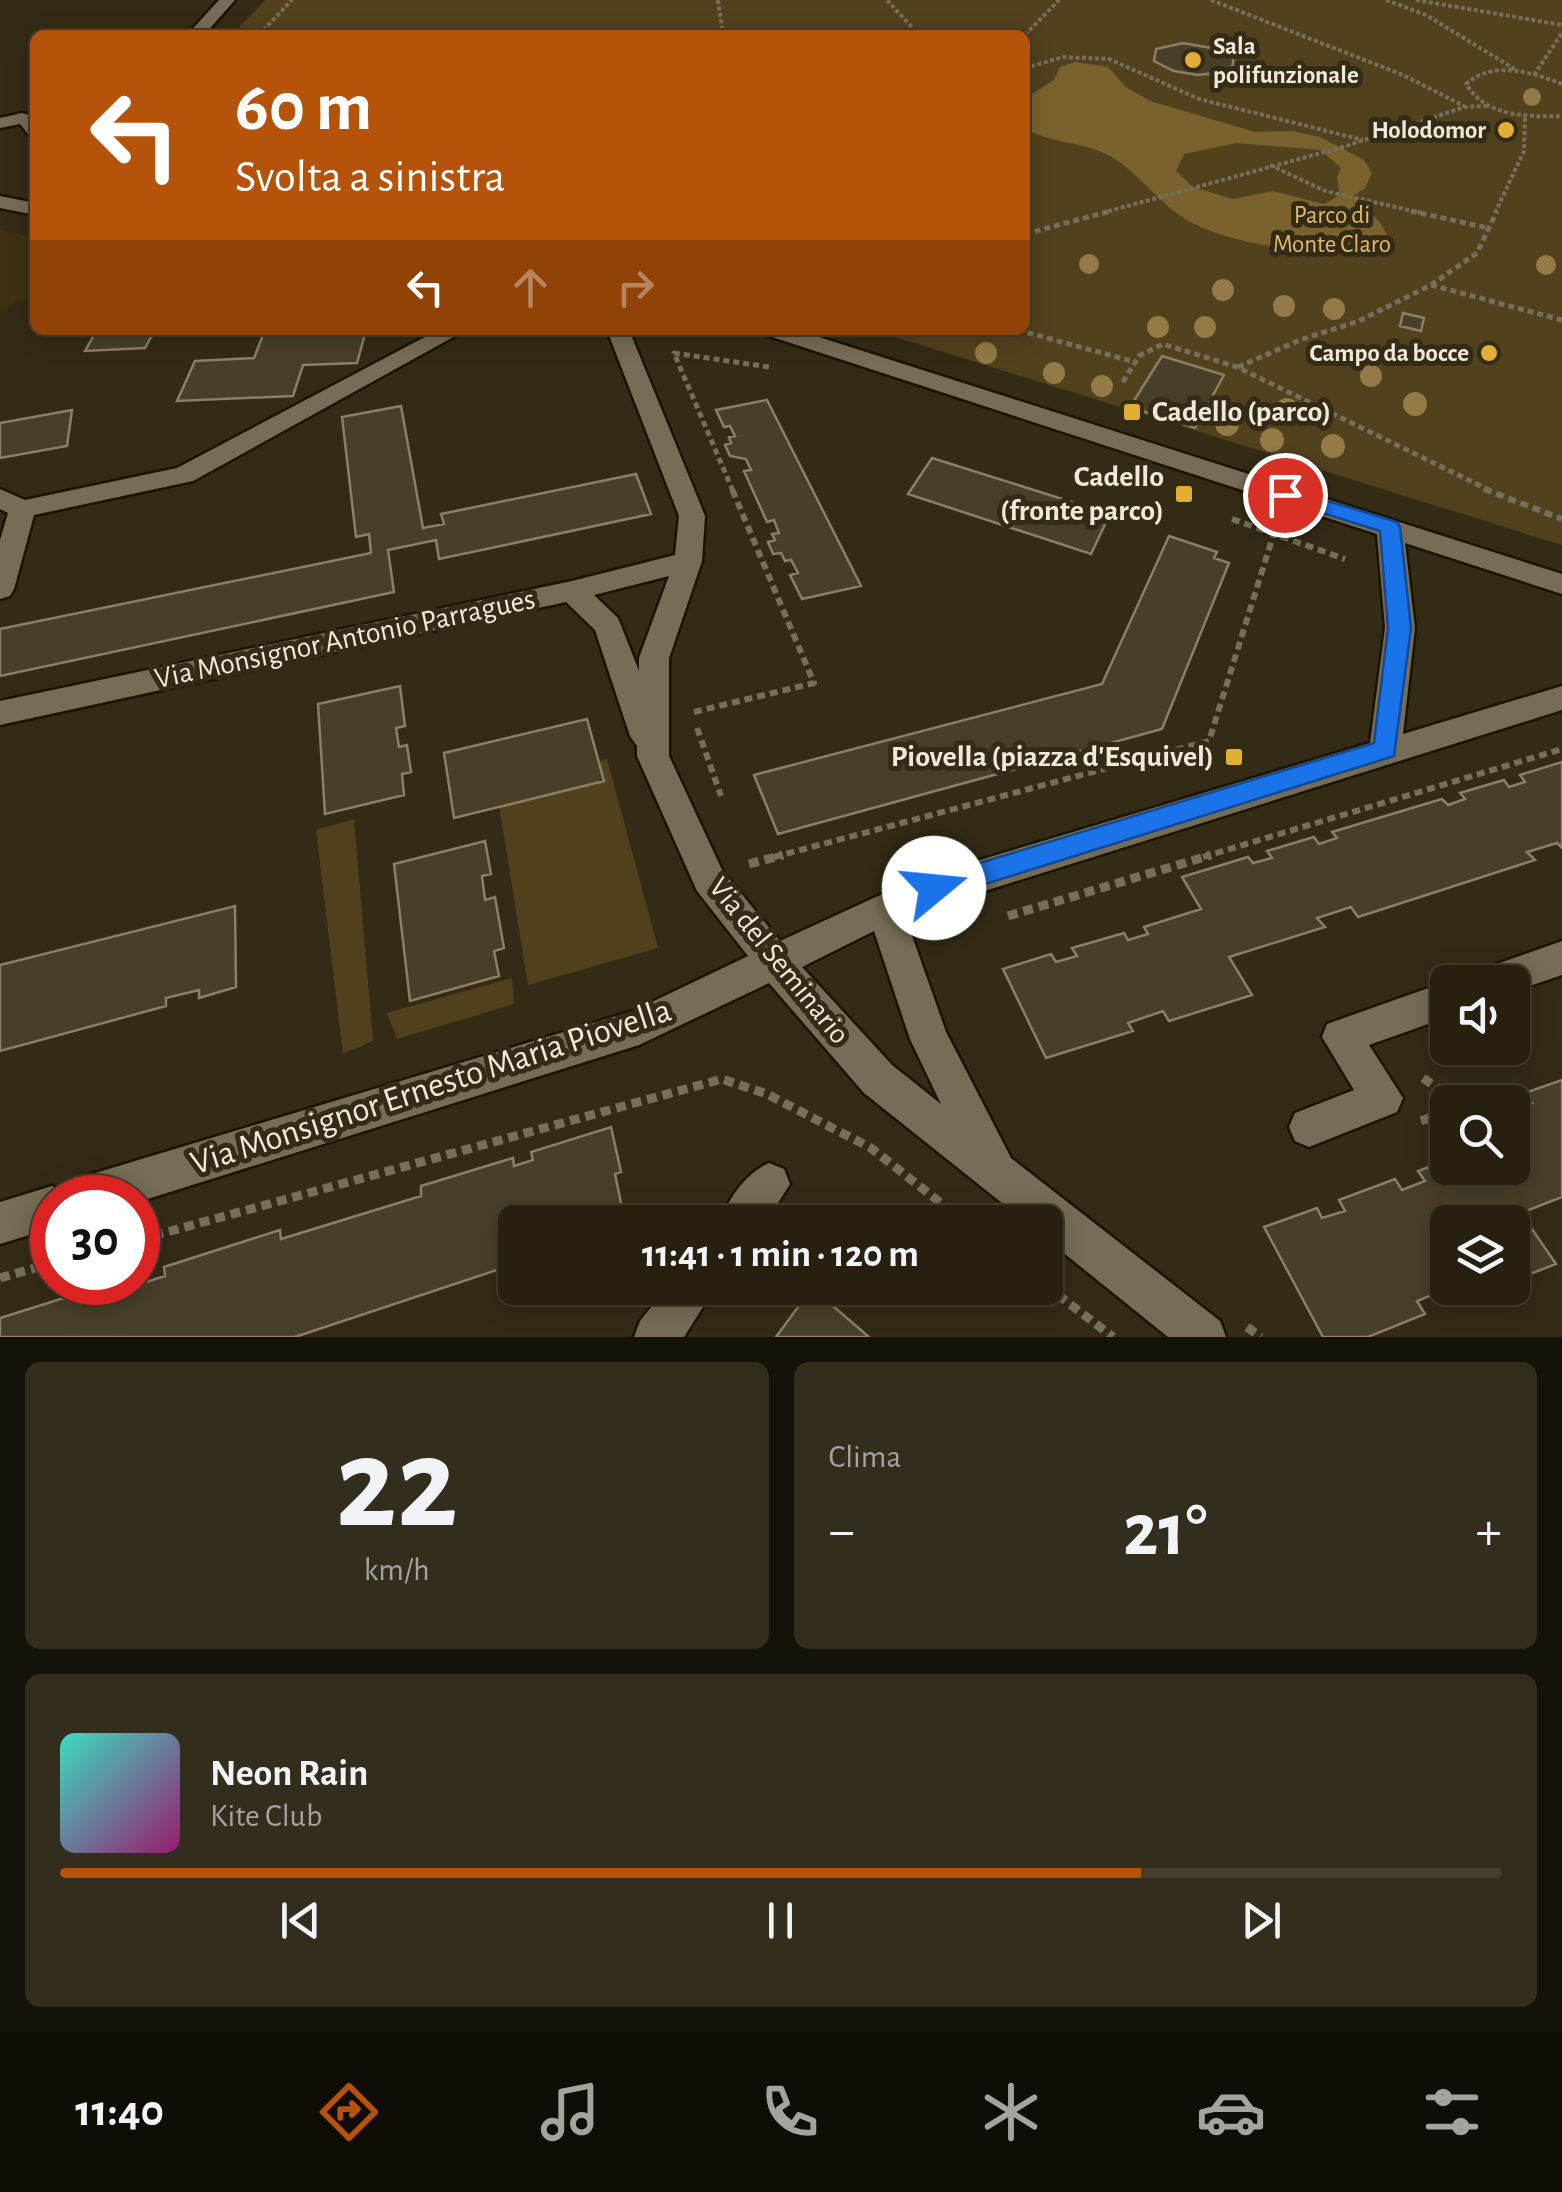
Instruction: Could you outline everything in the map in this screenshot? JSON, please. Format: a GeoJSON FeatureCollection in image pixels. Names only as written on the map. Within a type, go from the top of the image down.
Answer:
{"type":"FeatureCollection","features":[{"type":"Feature","properties":{"kind":"street"},"geometry":{"type":"LineString","coordinates":[[200,30],[227,0]]}},
{"type":"Feature","properties":{"kind":"street"},"geometry":{"type":"LineString","coordinates":[[3,118],[30,122]]}},
{"type":"Feature","properties":{"kind":"street"},"geometry":{"type":"LineString","coordinates":[[0,202],[30,208]]}},
{"type":"Feature","properties":{"kind":"street"},"geometry":{"type":"LineString","coordinates":[[0,589],[11,504],[184,475],[447,335]]}},
{"type":"Feature","properties":{"kind":"street","name":"Via del Seminario"},"geometry":{"type":"LineString","coordinates":[[620,335],[692,516],[688,561],[654,658],[653,756],[709,880],[775,963],[878,1079],[998,1173],[1217,1325]]}},
{"type":"Feature","properties":{"kind":"street"},"geometry":{"type":"LineString","coordinates":[[790,335],[1562,584]]}},
{"type":"Feature","properties":{"kind":"street"},"geometry":{"type":"LineString","coordinates":[[1385,749],[1400,628],[1390,527]]}},
{"type":"Feature","properties":{"kind":"street","name":"Via Monsignor Antonio Parragues"},"geometry":{"type":"LineString","coordinates":[[0,713],[572,591],[688,561]]}},
{"type":"Feature","properties":{"kind":"street"},"geometry":{"type":"LineString","coordinates":[[1510,567],[1562,607]]}},
{"type":"Feature","properties":{"kind":"street"},"geometry":{"type":"LineString","coordinates":[[572,591],[608,625],[653,756]]}},
{"type":"Feature","properties":{"kind":"street","name":"Via Monsignor Ernesto Maria Piovella"},"geometry":{"type":"LineString","coordinates":[[157,1175],[638,1027],[913,895],[1562,698]]}},
{"type":"Feature","properties":{"kind":"street"},"geometry":{"type":"LineString","coordinates":[[885,909],[929,1038],[998,1173]]}},
{"type":"Feature","properties":{"kind":"street"},"geometry":{"type":"LineString","coordinates":[[1530,969],[1562,958]]}},
{"type":"Feature","properties":{"kind":"street"},"geometry":{"type":"LineString","coordinates":[[1309,1126],[1384,1098],[1341,1037],[1430,1005]]}},
{"type":"Feature","properties":{"kind":"street"},"geometry":{"type":"LineString","coordinates":[[753,1205],[769,1184]]}},
{"type":"Feature","properties":{"kind":"street"},"geometry":{"type":"LineString","coordinates":[[0,1223],[30,1214]]}},
{"type":"Feature","properties":{"kind":"street"},"geometry":{"type":"LineString","coordinates":[[656,1337],[680,1305]]}},
{"type":"Feature","properties":{"kind":"path"},"geometry":{"type":"LineString","coordinates":[[264,30],[292,0]]}},
{"type":"Feature","properties":{"kind":"path"},"geometry":{"type":"LineString","coordinates":[[718,0],[722,30]]}},
{"type":"Feature","properties":{"kind":"path"},"geometry":{"type":"LineString","coordinates":[[888,0],[915,30]]}},
{"type":"Feature","properties":{"kind":"path"},"geometry":{"type":"LineString","coordinates":[[1030,30],[1059,0]]}},
{"type":"Feature","properties":{"kind":"path"},"geometry":{"type":"LineString","coordinates":[[1211,0],[1367,59],[1465,107]]}},
{"type":"Feature","properties":{"kind":"path"},"geometry":{"type":"LineString","coordinates":[[1386,0],[1426,15],[1513,68],[1508,72]]}},
{"type":"Feature","properties":{"kind":"path"},"geometry":{"type":"LineString","coordinates":[[1416,0],[1506,18],[1562,24]]}},
{"type":"Feature","properties":{"kind":"path"},"geometry":{"type":"LineString","coordinates":[[1534,75],[1562,33]]}},
{"type":"Feature","properties":{"kind":"path"},"geometry":{"type":"LineString","coordinates":[[1030,67],[1062,57],[1109,58],[1199,100],[1363,140]]}},
{"type":"Feature","properties":{"kind":"path"},"geometry":{"type":"LineString","coordinates":[[1489,106],[1468,91],[1470,78],[1508,72],[1562,84]]}},
{"type":"Feature","properties":{"kind":"path"},"geometry":{"type":"LineString","coordinates":[[1030,233],[1343,147],[1465,107],[1489,106],[1525,115],[1562,116]]}},
{"type":"Feature","properties":{"kind":"path"},"geometry":{"type":"LineString","coordinates":[[1237,367],[1300,340],[1359,321],[1430,285],[1477,253],[1524,151],[1525,115]]}},
{"type":"Feature","properties":{"kind":"path"},"geometry":{"type":"LineString","coordinates":[[1269,165],[1312,187],[1488,228]]}},
{"type":"Feature","properties":{"kind":"path"},"geometry":{"type":"LineString","coordinates":[[1430,285],[1562,320]]}},
{"type":"Feature","properties":{"kind":"path"},"geometry":{"type":"LineString","coordinates":[[1030,333],[1135,362]]}},
{"type":"Feature","properties":{"kind":"path"},"geometry":{"type":"LineString","coordinates":[[1123,382],[1135,362],[1162,344],[1237,367],[1474,485],[1562,520]]}},
{"type":"Feature","properties":{"kind":"path"},"geometry":{"type":"LineString","coordinates":[[727,814],[692,713],[814,683],[674,353],[781,370]]}},
{"type":"Feature","properties":{"kind":"path"},"geometry":{"type":"LineString","coordinates":[[1219,514],[1345,559]]}},
{"type":"Feature","properties":{"kind":"path"},"geometry":{"type":"LineString","coordinates":[[744,865],[1209,741],[1274,534]]}},
{"type":"Feature","properties":{"kind":"path"},"geometry":{"type":"LineString","coordinates":[[996,919],[1562,750]]}},
{"type":"Feature","properties":{"kind":"path"},"geometry":{"type":"LineString","coordinates":[[1415,1073],[1433,1085]]}},
{"type":"Feature","properties":{"kind":"path"},"geometry":{"type":"LineString","coordinates":[[160,1234],[722,1078],[767,1094],[870,1148],[943,1205]]}},
{"type":"Feature","properties":{"kind":"path"},"geometry":{"type":"LineString","coordinates":[[0,1278],[30,1269]]}},
{"type":"Feature","properties":{"kind":"path"},"geometry":{"type":"LineString","coordinates":[[1063,1298],[1113,1337]]}},
{"type":"Feature","properties":{"kind":"path"},"geometry":{"type":"LineString","coordinates":[[1217,1325],[1260,1337]]}},
{"type":"Feature","properties":{"kind":"shaded area"},"geometry":{"type":"Polygon","coordinates":[[[1075,62],[1108,67],[1126,87],[1150,101],[1255,132],[1293,131],[1320,137],[1364,160],[1372,173],[1365,188],[1353,196],[1379,221],[1388,236],[1381,249],[1333,252],[1247,242],[1197,225],[1178,214],[1106,154],[1030,130],[1030,95],[1054,80],[1060,67],[1075,62]],[[1237,143],[1184,154],[1176,171],[1193,187],[1232,199],[1273,191],[1324,204],[1340,195],[1337,177],[1341,168],[1321,150],[1237,143]]]}},
{"type":"Feature","properties":{"kind":"shaded area"},"geometry":{"type":"Polygon","coordinates":[[[0,229],[30,237],[30,295],[0,311],[0,229]]]}},
{"type":"Feature","properties":{"kind":"green space","name":"Parco di Monte Claro"},"geometry":{"type":"Polygon","coordinates":[[[265,0],[1562,0],[1562,545],[889,335],[1030,335],[1030,30],[237,30],[265,0]]]}},
{"type":"Feature","properties":{"kind":"green space"},"geometry":{"type":"Polygon","coordinates":[[[607,759],[658,948],[528,985],[496,787],[607,759]]]}},
{"type":"Feature","properties":{"kind":"green space"},"geometry":{"type":"Polygon","coordinates":[[[354,819],[373,1041],[343,1054],[316,830],[354,819]]]}},
{"type":"Feature","properties":{"kind":"green space"},"geometry":{"type":"Polygon","coordinates":[[[512,978],[514,1004],[397,1039],[387,1013],[512,978]]]}},
{"type":"Feature","properties":{"kind":"building","name":"Sala polifunzionale"},"geometry":{"type":"Polygon","coordinates":[[[1183,43],[1222,50],[1233,59],[1233,65],[1223,72],[1198,75],[1174,71],[1154,61],[1156,49],[1183,43]]]}},
{"type":"Feature","properties":{"kind":"building"},"geometry":{"type":"Polygon","coordinates":[[[1403,313],[1424,318],[1421,331],[1400,326],[1403,313]]]}},
{"type":"Feature","properties":{"kind":"building"},"geometry":{"type":"Polygon","coordinates":[[[94,335],[152,335],[145,348],[85,351],[94,335]]]}},
{"type":"Feature","properties":{"kind":"building"},"geometry":{"type":"Polygon","coordinates":[[[263,335],[365,335],[357,363],[303,365],[293,396],[177,401],[195,361],[254,358],[263,335]]]}},
{"type":"Feature","properties":{"kind":"building"},"geometry":{"type":"Polygon","coordinates":[[[1162,356],[1224,375],[1195,428],[1130,407],[1162,356]]]}},
{"type":"Feature","properties":{"kind":"building"},"geometry":{"type":"Polygon","coordinates":[[[767,400],[861,586],[802,599],[790,575],[798,573],[791,560],[785,561],[781,553],[773,554],[768,542],[775,540],[772,534],[779,533],[774,520],[767,522],[744,471],[751,470],[746,459],[730,456],[725,445],[731,443],[729,437],[735,436],[730,426],[724,427],[716,410],[767,400]]]}},
{"type":"Feature","properties":{"kind":"building"},"geometry":{"type":"Polygon","coordinates":[[[401,406],[423,528],[444,524],[441,514],[636,474],[651,514],[439,559],[436,540],[388,550],[394,592],[0,676],[0,629],[371,553],[369,534],[356,537],[342,417],[401,406]]]}},
{"type":"Feature","properties":{"kind":"building"},"geometry":{"type":"Polygon","coordinates":[[[72,410],[67,446],[0,458],[0,423],[72,410]]]}},
{"type":"Feature","properties":{"kind":"building"},"geometry":{"type":"Polygon","coordinates":[[[932,458],[1110,514],[1091,554],[908,494],[932,458]]]}},
{"type":"Feature","properties":{"kind":"building"},"geometry":{"type":"Polygon","coordinates":[[[1169,536],[1217,552],[1214,558],[1229,563],[1162,729],[778,834],[754,775],[1102,684],[1169,536]]]}},
{"type":"Feature","properties":{"kind":"building"},"geometry":{"type":"Polygon","coordinates":[[[400,686],[405,726],[396,728],[399,747],[407,745],[411,772],[402,774],[404,795],[325,814],[318,704],[400,686]]]}},
{"type":"Feature","properties":{"kind":"building"},"geometry":{"type":"Polygon","coordinates":[[[587,719],[604,781],[454,818],[444,753],[587,719]]]}},
{"type":"Feature","properties":{"kind":"building"},"geometry":{"type":"Polygon","coordinates":[[[1562,762],[1562,848],[1557,843],[1527,852],[1535,860],[1358,917],[1351,907],[1317,918],[1325,927],[1229,957],[1252,995],[1169,1021],[1163,1011],[1128,1023],[1133,1031],[1046,1058],[1003,969],[1051,954],[1056,962],[1077,956],[1072,948],[1124,933],[1128,940],[1148,934],[1144,927],[1201,909],[1182,877],[1248,857],[1253,863],[1272,858],[1267,851],[1314,837],[1319,844],[1337,838],[1332,832],[1442,799],[1448,805],[1465,799],[1460,793],[1504,780],[1509,787],[1525,782],[1520,775],[1562,762]]]}},
{"type":"Feature","properties":{"kind":"building"},"geometry":{"type":"Polygon","coordinates":[[[485,841],[491,874],[482,876],[485,900],[495,897],[504,948],[494,951],[499,976],[410,1001],[394,864],[485,841]]]}},
{"type":"Feature","properties":{"kind":"building"},"geometry":{"type":"Polygon","coordinates":[[[235,906],[236,987],[199,998],[199,990],[166,998],[166,1006],[0,1051],[0,965],[235,906]]]}},
{"type":"Feature","properties":{"kind":"building"},"geometry":{"type":"Polygon","coordinates":[[[1562,1080],[1562,1197],[1530,1209],[1530,1205],[1430,1205],[1430,1296],[1417,1301],[1425,1314],[1368,1337],[1323,1337],[1264,1227],[1317,1208],[1322,1218],[1345,1211],[1339,1200],[1395,1179],[1402,1190],[1425,1181],[1418,1171],[1430,1167],[1430,1185],[1530,1185],[1530,1091],[1562,1080]]]}},
{"type":"Feature","properties":{"kind":"building"},"geometry":{"type":"Polygon","coordinates":[[[611,1127],[621,1172],[615,1174],[621,1205],[498,1205],[498,1270],[295,1337],[0,1337],[0,1318],[42,1305],[160,1305],[164,1267],[280,1230],[281,1239],[421,1196],[421,1186],[513,1158],[514,1166],[533,1160],[531,1152],[611,1127]]]}},
{"type":"Feature","properties":{"kind":"building"},"geometry":{"type":"Polygon","coordinates":[[[1530,1226],[1556,1264],[1530,1274],[1530,1226]]]}},
{"type":"Feature","properties":{"kind":"building"},"geometry":{"type":"Polygon","coordinates":[[[800,1305],[832,1305],[869,1337],[776,1337],[800,1305]]]}},
{"type":"Feature","properties":{"kind":"place","name":"Sala polifunzionale"},"geometry":{"type":"Point","coordinates":[1193,60]}},
{"type":"Feature","properties":{"kind":"place","name":"Holodomor"},"geometry":{"type":"Point","coordinates":[1506,130]}},
{"type":"Feature","properties":{"kind":"place","name":"Campo da bocce"},"geometry":{"type":"Point","coordinates":[1489,353]}},
{"type":"Feature","properties":{"kind":"place","name":"Cadello (parco)"},"geometry":{"type":"Point","coordinates":[1132,412]}},
{"type":"Feature","properties":{"kind":"place","name":"Cadello (fronte parco)"},"geometry":{"type":"Point","coordinates":[1184,494]}},
{"type":"Feature","properties":{"kind":"place","name":"Piovella (piazza d'Esquivel)"},"geometry":{"type":"Point","coordinates":[1234,757]}},
{"type":"Feature","properties":{"kind":"route"},"geometry":{"type":"LineString","coordinates":[[934,888],[1385,749],[1400,628],[1390,527],[1285,495]]}}]}
